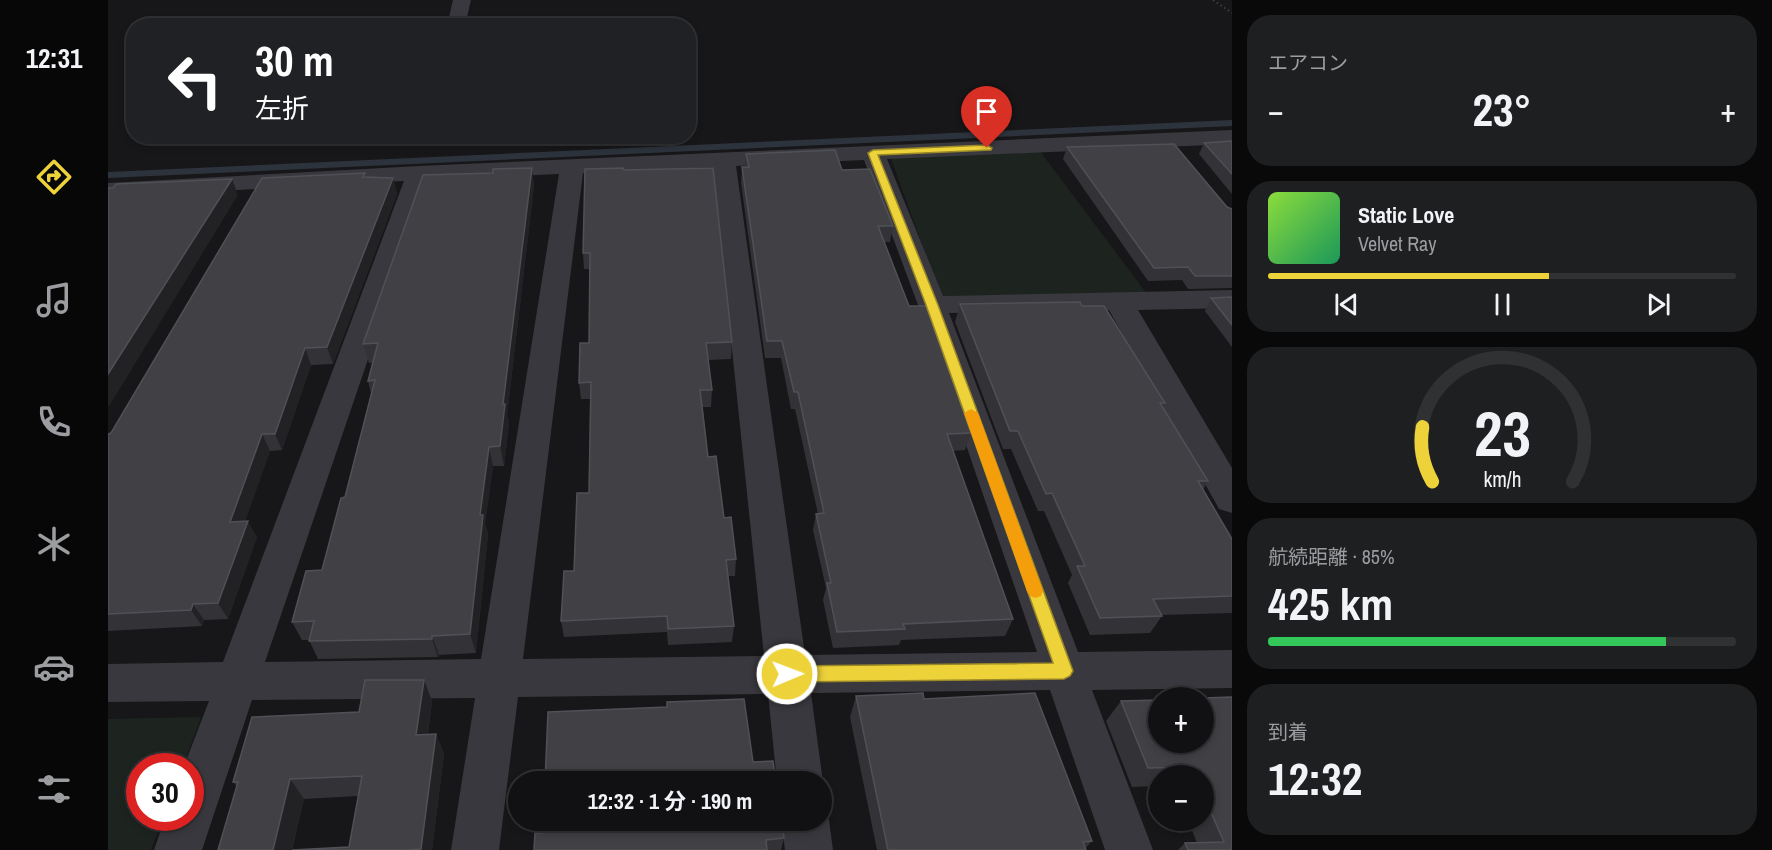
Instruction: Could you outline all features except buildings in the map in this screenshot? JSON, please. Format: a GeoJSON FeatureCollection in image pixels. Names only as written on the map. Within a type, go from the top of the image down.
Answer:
{"type":"FeatureCollection","features":[{"type":"Feature","properties":{"kind":"street"},"geometry":{"type":"LineString","coordinates":[[458,18],[462,0]]}},
{"type":"Feature","properties":{"kind":"street"},"geometry":{"type":"LineString","coordinates":[[108,190],[419,172],[1232,136]]}},
{"type":"Feature","properties":{"kind":"street"},"geometry":{"type":"LineString","coordinates":[[1171,139],[1191,164]]}},
{"type":"Feature","properties":{"kind":"street"},"geometry":{"type":"LineString","coordinates":[[873,153],[932,305],[1129,850]]}},
{"type":"Feature","properties":{"kind":"street"},"geometry":{"type":"LineString","coordinates":[[724,160],[799,771]]}},
{"type":"Feature","properties":{"kind":"street"},"geometry":{"type":"LineString","coordinates":[[475,850],[572,167]]}},
{"type":"Feature","properties":{"kind":"street"},"geometry":{"type":"LineString","coordinates":[[204,777],[419,172]]}},
{"type":"Feature","properties":{"kind":"street"},"geometry":{"type":"LineString","coordinates":[[242,213],[260,182]]}},
{"type":"Feature","properties":{"kind":"street"},"geometry":{"type":"LineString","coordinates":[[932,305],[1232,299]]}},
{"type":"Feature","properties":{"kind":"street"},"geometry":{"type":"LineString","coordinates":[[1119,302],[1232,499]]}},
{"type":"Feature","properties":{"kind":"street"},"geometry":{"type":"LineString","coordinates":[[108,683],[1232,669]]}},
{"type":"Feature","properties":{"kind":"street"},"geometry":{"type":"LineString","coordinates":[[178,850],[185,831]]}},
{"type":"Feature","properties":{"kind":"street"},"geometry":{"type":"LineString","coordinates":[[806,831],[809,850]]}},
{"type":"Feature","properties":{"kind":"path"},"geometry":{"type":"LineString","coordinates":[[1213,0],[1232,13]]}},
{"type":"Feature","properties":{"kind":"shaded area"},"geometry":{"type":"Polygon","coordinates":[[[1039,150],[1147,294],[941,296],[890,156],[1039,150]]]}},
{"type":"Feature","properties":{"kind":"shaded area"},"geometry":{"type":"Polygon","coordinates":[[[201,717],[188,753],[126,753],[126,831],[158,831],[151,850],[108,850],[108,719],[201,717]]]}},
{"type":"Feature","properties":{"kind":"waterway"},"geometry":{"type":"LineString","coordinates":[[108,175],[1232,123]]}},
{"type":"Feature","properties":{"kind":"slow traffic"},"geometry":{"type":"LineString","coordinates":[[971,413],[1035,591]]}},
{"type":"Feature","properties":{"kind":"route"},"geometry":{"type":"LineString","coordinates":[[787,674],[1064,671],[932,305],[873,153],[987,148]]}}]}
